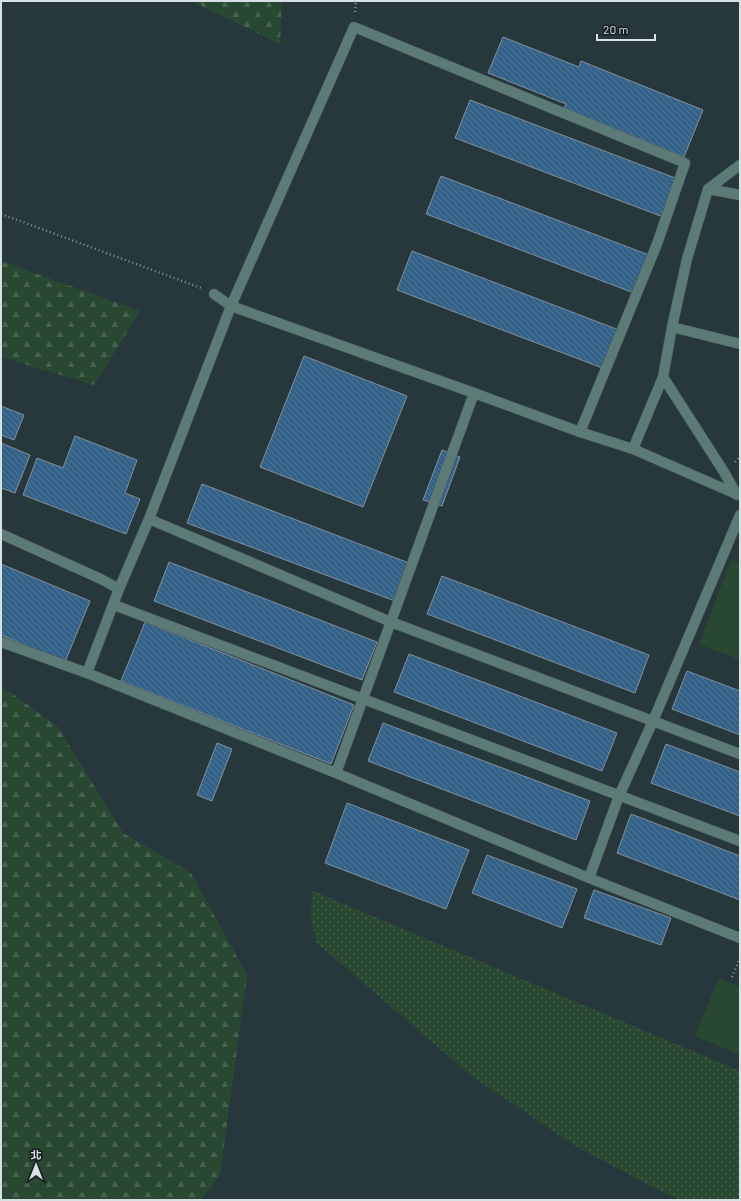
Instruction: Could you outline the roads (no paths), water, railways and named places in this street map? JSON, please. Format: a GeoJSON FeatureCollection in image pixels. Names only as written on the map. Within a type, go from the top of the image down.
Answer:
{"type":"FeatureCollection","features":[{"type":"Feature","properties":{"kind":"lane"},"geometry":{"type":"LineString","coordinates":[[87,673],[119,589],[149,519],[231,306],[354,27],[685,163],[657,244],[580,432]]}},
{"type":"Feature","properties":{"kind":"lane"},"geometry":{"type":"LineString","coordinates":[[632,449],[663,377],[687,259],[708,189],[740,165]]}},
{"type":"Feature","properties":{"kind":"lane"},"geometry":{"type":"LineString","coordinates":[[708,189],[740,195]]}},
{"type":"Feature","properties":{"kind":"lane"},"geometry":{"type":"LineString","coordinates":[[214,294],[231,306],[580,432],[632,449],[738,496]]}},
{"type":"Feature","properties":{"kind":"lane"},"geometry":{"type":"LineString","coordinates":[[672,327],[740,344]]}},
{"type":"Feature","properties":{"kind":"lane"},"geometry":{"type":"LineString","coordinates":[[663,377],[738,496]]}},
{"type":"Feature","properties":{"kind":"lane"},"geometry":{"type":"LineString","coordinates":[[336,773],[474,393]]}},
{"type":"Feature","properties":{"kind":"lane"},"geometry":{"type":"LineString","coordinates":[[589,878],[619,796],[653,721],[740,515]]}},
{"type":"Feature","properties":{"kind":"lane"},"geometry":{"type":"LineString","coordinates":[[149,519],[391,622],[740,754]]}},
{"type":"Feature","properties":{"kind":"lane"},"geometry":{"type":"LineString","coordinates":[[1,534],[73,566],[119,589]]}},
{"type":"Feature","properties":{"kind":"lane"},"geometry":{"type":"LineString","coordinates":[[114,605],[740,841]]}},
{"type":"Feature","properties":{"kind":"lane"},"geometry":{"type":"LineString","coordinates":[[1,642],[87,673],[740,938]]}}]}
